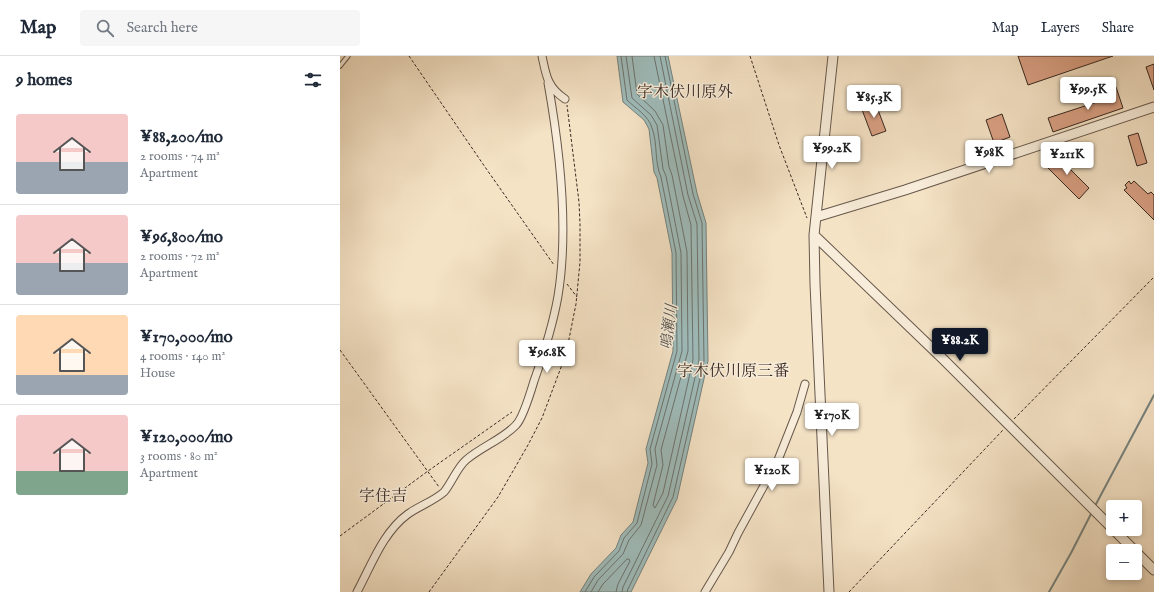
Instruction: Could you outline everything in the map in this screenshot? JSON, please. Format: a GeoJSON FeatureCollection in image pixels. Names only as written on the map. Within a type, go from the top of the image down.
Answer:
{"type":"FeatureCollection","features":[{"type":"Feature","properties":{"kind":"street"},"geometry":{"type":"LineString","coordinates":[[357,592],[380,549],[398,523],[408,514],[443,492],[466,460],[517,425],[524,410],[547,346],[558,297],[561,274],[563,223],[553,108],[542,56]]}},
{"type":"Feature","properties":{"kind":"street"},"geometry":{"type":"LineString","coordinates":[[829,592],[813,220],[833,56]]}},
{"type":"Feature","properties":{"kind":"street"},"geometry":{"type":"LineString","coordinates":[[548,83],[565,99]]}},
{"type":"Feature","properties":{"kind":"street"},"geometry":{"type":"LineString","coordinates":[[813,220],[1154,107]]}},
{"type":"Feature","properties":{"kind":"street"},"geometry":{"type":"LineString","coordinates":[[814,235],[943,359],[1154,570]]}},
{"type":"Feature","properties":{"kind":"street"},"geometry":{"type":"LineString","coordinates":[[705,592],[729,552],[778,460],[797,412],[804,384]]}},
{"type":"Feature","properties":{"kind":"lane"},"geometry":{"type":"LineString","coordinates":[[340,66],[348,56]]}},
{"type":"Feature","properties":{"kind":"path"},"geometry":{"type":"LineString","coordinates":[[409,56],[577,298]]}},
{"type":"Feature","properties":{"kind":"path"},"geometry":{"type":"LineString","coordinates":[[750,56],[781,151],[813,220]]}},
{"type":"Feature","properties":{"kind":"path"},"geometry":{"type":"LineString","coordinates":[[429,592],[498,497],[528,445],[542,418],[566,354],[577,298],[580,262],[579,202],[568,106],[565,99]]}},
{"type":"Feature","properties":{"kind":"path"},"geometry":{"type":"LineString","coordinates":[[849,592],[1008,425],[1154,277]]}},
{"type":"Feature","properties":{"kind":"path"},"geometry":{"type":"LineString","coordinates":[[340,350],[443,492]]}},
{"type":"Feature","properties":{"kind":"path"},"geometry":{"type":"LineString","coordinates":[[340,536],[428,471],[512,412]]}},
{"type":"Feature","properties":{"kind":"water"},"geometry":{"type":"Polygon","coordinates":[[[617,56],[668,56],[697,193],[706,223],[708,361],[677,499],[631,592],[580,592],[591,574],[616,548],[621,535],[633,522],[648,463],[646,449],[673,351],[672,253],[657,178],[654,172],[649,129],[644,120],[623,102],[617,56]]]}},
{"type":"Feature","properties":{"kind":"building"},"geometry":{"type":"Polygon","coordinates":[[[1018,56],[1113,56],[1028,85],[1018,56]]]}},
{"type":"Feature","properties":{"kind":"building"},"geometry":{"type":"Polygon","coordinates":[[[1154,64],[1154,90],[1146,67],[1154,64]]]}},
{"type":"Feature","properties":{"kind":"building"},"geometry":{"type":"Polygon","coordinates":[[[1116,87],[1123,108],[1053,132],[1048,118],[1097,102],[1095,94],[1116,87]]]}},
{"type":"Feature","properties":{"kind":"building"},"geometry":{"type":"Polygon","coordinates":[[[875,102],[886,131],[872,136],[861,107],[875,102]]]}},
{"type":"Feature","properties":{"kind":"building"},"geometry":{"type":"Polygon","coordinates":[[[1002,114],[1010,137],[994,143],[986,120],[1002,114]]]}},
{"type":"Feature","properties":{"kind":"building"},"geometry":{"type":"Polygon","coordinates":[[[1138,133],[1147,163],[1137,166],[1128,136],[1138,133]]]}},
{"type":"Feature","properties":{"kind":"building"},"geometry":{"type":"Polygon","coordinates":[[[1055,154],[1089,188],[1079,199],[1044,164],[1055,154]]]}},
{"type":"Feature","properties":{"kind":"building"},"geometry":{"type":"Polygon","coordinates":[[[1129,181],[1131,184],[1134,181],[1148,194],[1151,192],[1154,195],[1154,220],[1124,190],[1127,188],[1125,185],[1129,181]]]}},
{"type":"Feature","properties":{"kind":"waterway"},"geometry":{"type":"LineString","coordinates":[[1095,506],[1154,395]]}},
{"type":"Feature","properties":{"kind":"waterway"},"geometry":{"type":"LineString","coordinates":[[1049,592],[1092,512]]}},
{"type":"Feature","properties":{"kind":"district","name":"字木伏川原外"},"geometry":{"type":"Point","coordinates":[685,93]}},
{"type":"Feature","properties":{"kind":"district","name":"字木伏川原三番"},"geometry":{"type":"Point","coordinates":[733,372]}},
{"type":"Feature","properties":{"kind":"district","name":"字住吉"},"geometry":{"type":"Point","coordinates":[383,497]}},
{"type":"Feature","properties":{"kind":"water label","name":"鳴瀬川"},"geometry":{"type":"Point","coordinates":[669,327]}}]}
